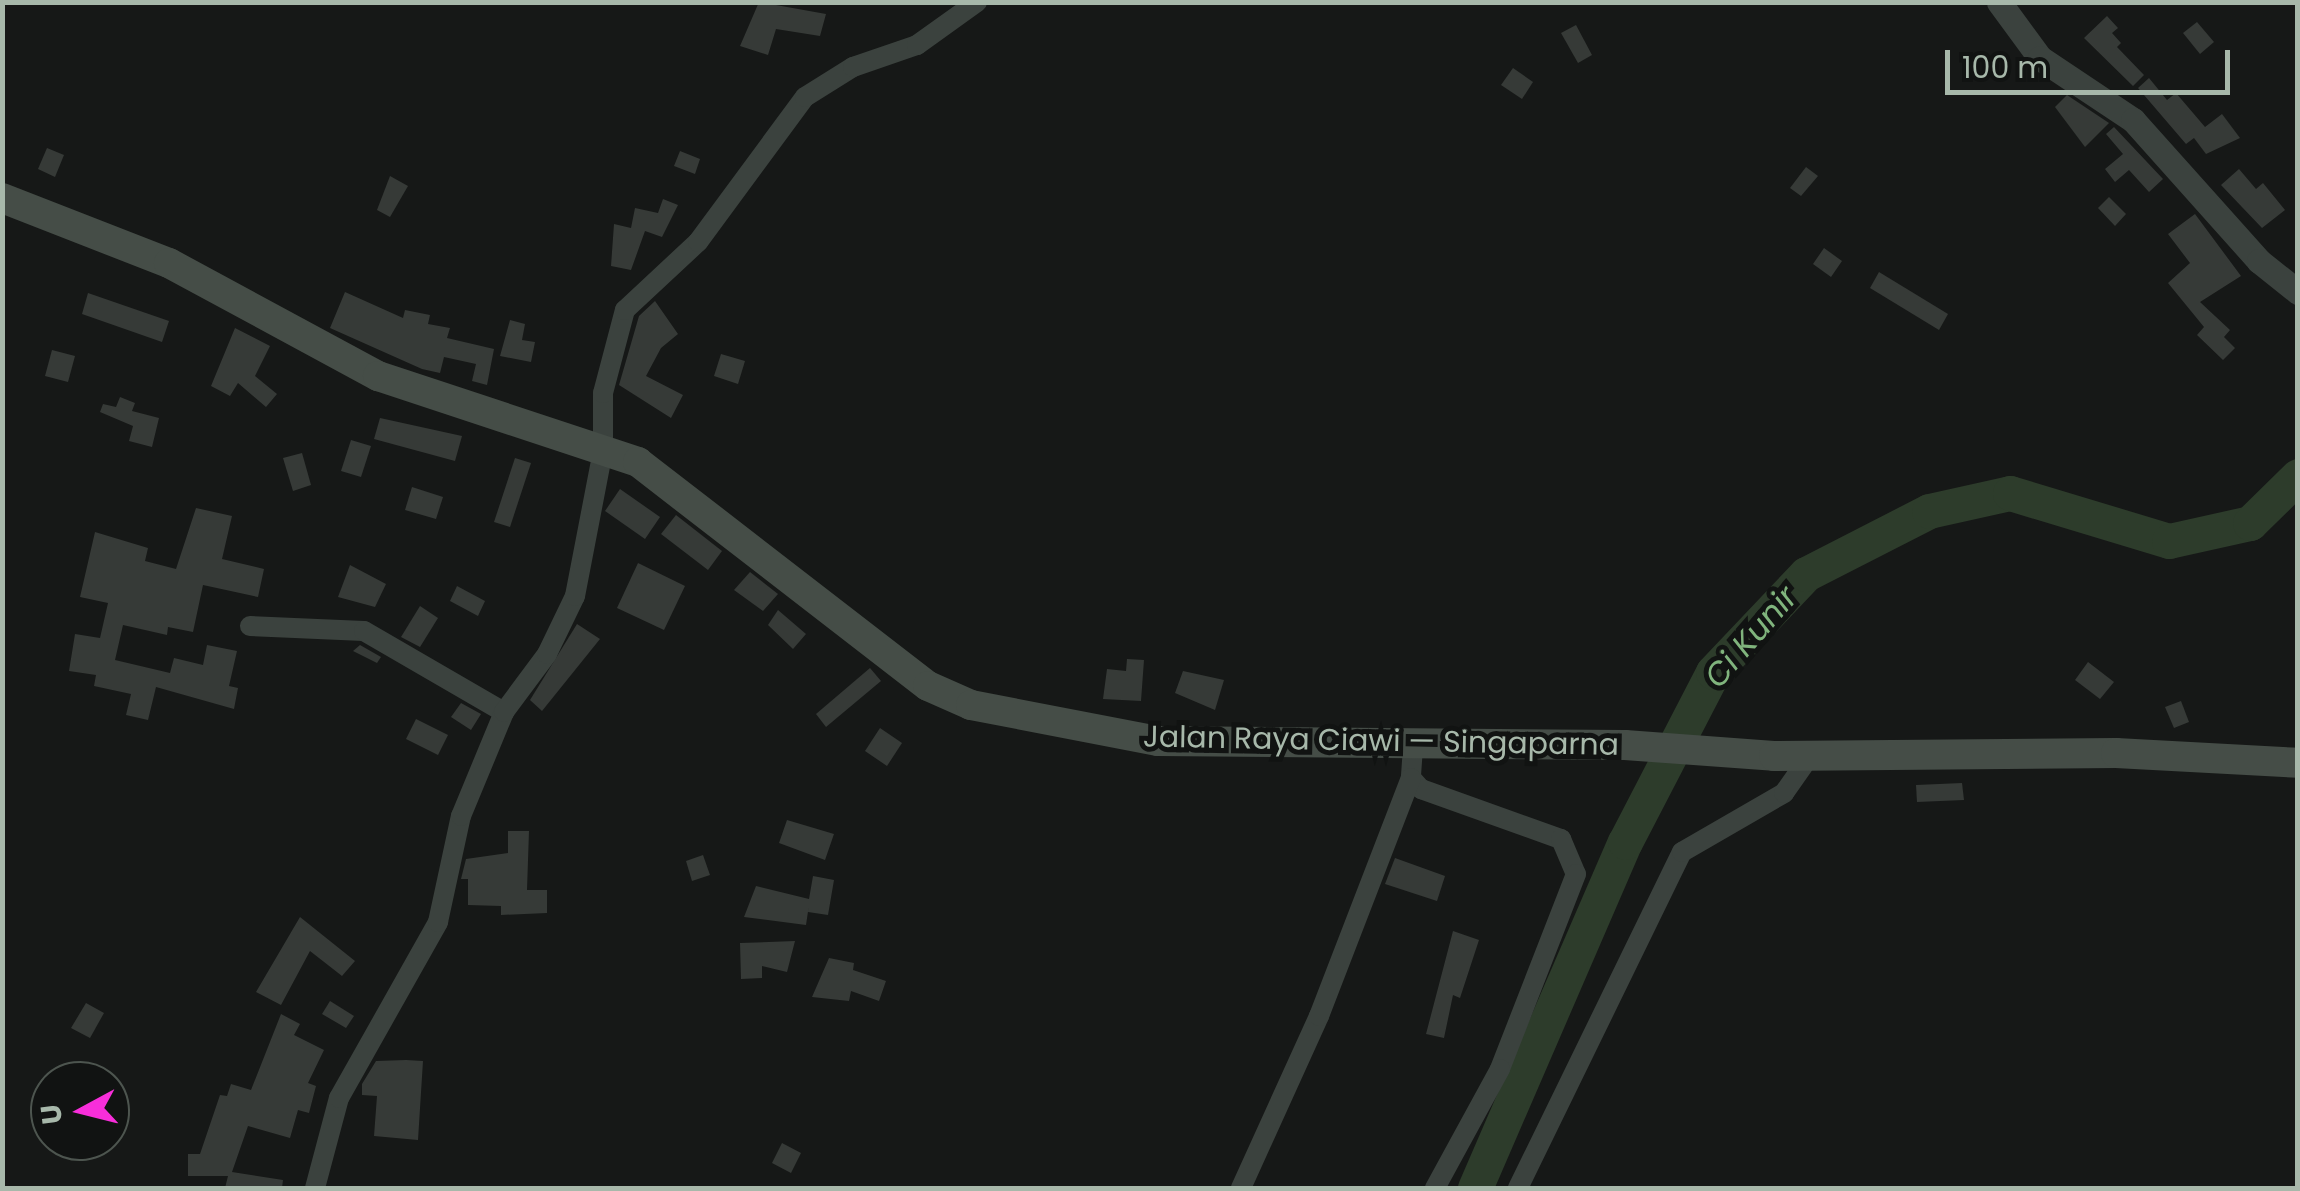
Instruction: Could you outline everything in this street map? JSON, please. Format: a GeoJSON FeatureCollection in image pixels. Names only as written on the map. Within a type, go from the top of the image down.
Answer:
{"type":"FeatureCollection","features":[{"type":"Feature","properties":{"kind":"main road","name":"Jalan Raya Ciawi — Singaparna"},"geometry":{"type":"LineString","coordinates":[[2,198],[201,278],[378,376],[638,462],[671,482],[948,698],[1158,741],[1413,747],[1625,745],[1774,756],[2116,752],[2298,763]]}},
{"type":"Feature","properties":{"kind":"street"},"geometry":{"type":"LineString","coordinates":[[315,1188],[338,1098],[438,922],[461,816],[504,712],[547,654],[575,596],[603,451],[603,394],[625,310],[698,242],[805,97],[853,67],[917,44],[977,2]]}},
{"type":"Feature","properties":{"kind":"street"},"geometry":{"type":"LineString","coordinates":[[2000,2],[2040,58],[2133,120],[2259,260],[2298,292]]}},
{"type":"Feature","properties":{"kind":"street"},"geometry":{"type":"LineString","coordinates":[[250,626],[364,631],[504,712]]}},
{"type":"Feature","properties":{"kind":"street"},"geometry":{"type":"LineString","coordinates":[[1241,1188],[1319,1016],[1411,778],[1413,747]]}},
{"type":"Feature","properties":{"kind":"street"},"geometry":{"type":"LineString","coordinates":[[1518,1188],[1682,852],[1784,793],[1810,756]]}},
{"type":"Feature","properties":{"kind":"street"},"geometry":{"type":"LineString","coordinates":[[1411,778],[1442,800],[1561,840],[1576,874],[1500,1069],[1435,1188]]}},
{"type":"Feature","properties":{"kind":"building"},"geometry":{"type":"Polygon","coordinates":[[[759,2],[826,14],[820,36],[776,29],[768,55],[740,46],[759,2]]]}},
{"type":"Feature","properties":{"kind":"building"},"geometry":{"type":"Polygon","coordinates":[[[2107,16],[2118,28],[2112,33],[2121,43],[2117,47],[2144,75],[2133,86],[2084,38],[2107,16]]]}},
{"type":"Feature","properties":{"kind":"building"},"geometry":{"type":"Polygon","coordinates":[[[2197,22],[2214,42],[2200,54],[2183,33],[2197,22]]]}},
{"type":"Feature","properties":{"kind":"building"},"geometry":{"type":"Polygon","coordinates":[[[1576,25],[1592,55],[1578,63],[1561,33],[1576,25]]]}},
{"type":"Feature","properties":{"kind":"building"},"geometry":{"type":"Polygon","coordinates":[[[1513,68],[1533,82],[1522,99],[1501,85],[1513,68]]]}},
{"type":"Feature","properties":{"kind":"building"},"geometry":{"type":"Polygon","coordinates":[[[2149,78],[2167,100],[2176,93],[2205,127],[2222,114],[2240,138],[2206,154],[2194,138],[2186,144],[2138,88],[2149,78]]]}},
{"type":"Feature","properties":{"kind":"building"},"geometry":{"type":"Polygon","coordinates":[[[2067,95],[2109,123],[2085,147],[2055,107],[2067,95]]]}},
{"type":"Feature","properties":{"kind":"building"},"geometry":{"type":"Polygon","coordinates":[[[2114,127],[2163,179],[2149,192],[2129,170],[2115,182],[2105,169],[2123,154],[2106,134],[2114,127]]]}},
{"type":"Feature","properties":{"kind":"building"},"geometry":{"type":"Polygon","coordinates":[[[47,148],[64,155],[55,177],[38,169],[47,148]]]}},
{"type":"Feature","properties":{"kind":"building"},"geometry":{"type":"Polygon","coordinates":[[[680,151],[700,159],[695,174],[674,166],[680,151]]]}},
{"type":"Feature","properties":{"kind":"building"},"geometry":{"type":"Polygon","coordinates":[[[1806,167],[1818,176],[1801,196],[1790,188],[1806,167]]]}},
{"type":"Feature","properties":{"kind":"building"},"geometry":{"type":"Polygon","coordinates":[[[2239,169],[2256,189],[2263,183],[2285,210],[2262,228],[2221,185],[2239,169]]]}},
{"type":"Feature","properties":{"kind":"building"},"geometry":{"type":"Polygon","coordinates":[[[390,176],[408,186],[390,217],[377,210],[390,176]]]}},
{"type":"Feature","properties":{"kind":"building"},"geometry":{"type":"Polygon","coordinates":[[[2109,197],[2126,214],[2115,226],[2098,208],[2109,197]]]}},
{"type":"Feature","properties":{"kind":"building"},"geometry":{"type":"Polygon","coordinates":[[[663,199],[678,205],[662,237],[645,231],[631,270],[611,266],[614,224],[631,228],[635,208],[658,213],[663,199]]]}},
{"type":"Feature","properties":{"kind":"building"},"geometry":{"type":"Polygon","coordinates":[[[2195,214],[2241,276],[2200,302],[2230,330],[2224,337],[2235,348],[2223,360],[2197,335],[2204,327],[2168,283],[2190,263],[2168,234],[2195,214]]]}},
{"type":"Feature","properties":{"kind":"building"},"geometry":{"type":"Polygon","coordinates":[[[1824,248],[1842,261],[1831,277],[1813,264],[1824,248]]]}},
{"type":"Feature","properties":{"kind":"building"},"geometry":{"type":"Polygon","coordinates":[[[1879,272],[1948,314],[1939,330],[1870,288],[1879,272]]]}},
{"type":"Feature","properties":{"kind":"building"},"geometry":{"type":"Polygon","coordinates":[[[345,292],[403,318],[405,310],[430,315],[428,324],[450,328],[447,338],[494,349],[487,385],[472,381],[476,364],[444,357],[440,373],[422,369],[330,328],[345,292]]]}},
{"type":"Feature","properties":{"kind":"building"},"geometry":{"type":"Polygon","coordinates":[[[88,293],[169,321],[162,342],[82,314],[88,293]]]}},
{"type":"Feature","properties":{"kind":"building"},"geometry":{"type":"Polygon","coordinates":[[[655,301],[678,334],[661,348],[646,376],[683,395],[671,418],[619,385],[639,316],[655,301]]]}},
{"type":"Feature","properties":{"kind":"building"},"geometry":{"type":"Polygon","coordinates":[[[510,320],[525,324],[522,340],[535,342],[531,362],[500,356],[510,320]]]}},
{"type":"Feature","properties":{"kind":"building"},"geometry":{"type":"Polygon","coordinates":[[[235,328],[270,346],[255,376],[277,394],[266,407],[238,383],[230,396],[211,386],[235,328]]]}},
{"type":"Feature","properties":{"kind":"building"},"geometry":{"type":"Polygon","coordinates":[[[52,350],[75,356],[68,382],[45,376],[52,350]]]}},
{"type":"Feature","properties":{"kind":"building"},"geometry":{"type":"Polygon","coordinates":[[[721,354],[745,361],[738,384],[714,376],[721,354]]]}},
{"type":"Feature","properties":{"kind":"building"},"geometry":{"type":"Polygon","coordinates":[[[120,397],[135,403],[132,411],[159,418],[152,447],[129,441],[133,426],[100,412],[103,404],[116,407],[120,397]]]}},
{"type":"Feature","properties":{"kind":"building"},"geometry":{"type":"Polygon","coordinates":[[[380,418],[462,436],[455,461],[374,439],[380,418]]]}},
{"type":"Feature","properties":{"kind":"building"},"geometry":{"type":"Polygon","coordinates":[[[351,440],[371,446],[361,477],[341,471],[351,440]]]}},
{"type":"Feature","properties":{"kind":"building"},"geometry":{"type":"Polygon","coordinates":[[[302,453],[311,485],[293,491],[283,458],[302,453]]]}},
{"type":"Feature","properties":{"kind":"building"},"geometry":{"type":"Polygon","coordinates":[[[515,458],[531,463],[510,527],[494,522],[515,458]]]}},
{"type":"Feature","properties":{"kind":"building"},"geometry":{"type":"Polygon","coordinates":[[[412,487],[443,497],[436,519],[405,510],[412,487]]]}},
{"type":"Feature","properties":{"kind":"building"},"geometry":{"type":"Polygon","coordinates":[[[620,489],[660,517],[645,539],[605,511],[620,489]]]}},
{"type":"Feature","properties":{"kind":"building"},"geometry":{"type":"Polygon","coordinates":[[[196,508],[232,516],[222,559],[264,569],[258,597],[203,585],[193,632],[168,627],[167,635],[123,625],[115,660],[170,673],[174,658],[203,665],[207,645],[237,651],[229,686],[238,688],[234,709],[156,687],[148,720],[126,715],[131,694],[94,686],[96,675],[69,671],[75,634],[100,638],[108,603],[80,597],[95,532],[148,548],[145,561],[176,569],[196,508]]]}},
{"type":"Feature","properties":{"kind":"building"},"geometry":{"type":"Polygon","coordinates":[[[676,515],[722,551],[708,570],[661,534],[676,515]]]}},
{"type":"Feature","properties":{"kind":"building"},"geometry":{"type":"Polygon","coordinates":[[[638,563],[685,586],[664,630],[617,608],[638,563]]]}},
{"type":"Feature","properties":{"kind":"building"},"geometry":{"type":"Polygon","coordinates":[[[350,565],[386,584],[375,607],[338,597],[350,565]]]}},
{"type":"Feature","properties":{"kind":"building"},"geometry":{"type":"Polygon","coordinates":[[[750,572],[778,594],[763,611],[734,590],[750,572]]]}},
{"type":"Feature","properties":{"kind":"building"},"geometry":{"type":"Polygon","coordinates":[[[457,586],[485,601],[478,616],[450,601],[457,586]]]}},
{"type":"Feature","properties":{"kind":"building"},"geometry":{"type":"Polygon","coordinates":[[[420,606],[438,618],[420,647],[401,637],[420,606]]]}},
{"type":"Feature","properties":{"kind":"building"},"geometry":{"type":"Polygon","coordinates":[[[778,610],[806,634],[793,649],[768,625],[778,610]]]}},
{"type":"Feature","properties":{"kind":"building"},"geometry":{"type":"Polygon","coordinates":[[[577,624],[600,639],[542,711],[530,700],[577,624]]]}},
{"type":"Feature","properties":{"kind":"building"},"geometry":{"type":"Polygon","coordinates":[[[360,645],[381,657],[377,663],[353,651],[360,645]]]}},
{"type":"Feature","properties":{"kind":"building"},"geometry":{"type":"Polygon","coordinates":[[[1127,659],[1144,660],[1141,701],[1103,699],[1107,669],[1126,671],[1127,659]]]}},
{"type":"Feature","properties":{"kind":"building"},"geometry":{"type":"Polygon","coordinates":[[[2088,662],[2114,682],[2100,699],[2075,680],[2088,662]]]}},
{"type":"Feature","properties":{"kind":"building"},"geometry":{"type":"Polygon","coordinates":[[[870,668],[881,681],[826,727],[816,714],[870,668]]]}},
{"type":"Feature","properties":{"kind":"building"},"geometry":{"type":"Polygon","coordinates":[[[1183,671],[1224,680],[1215,710],[1175,693],[1183,671]]]}},
{"type":"Feature","properties":{"kind":"building"},"geometry":{"type":"Polygon","coordinates":[[[2181,701],[2189,722],[2174,728],[2165,707],[2181,701]]]}},
{"type":"Feature","properties":{"kind":"building"},"geometry":{"type":"Polygon","coordinates":[[[461,703],[481,714],[471,730],[451,717],[461,703]]]}},
{"type":"Feature","properties":{"kind":"building"},"geometry":{"type":"Polygon","coordinates":[[[416,719],[448,735],[438,755],[406,739],[416,719]]]}},
{"type":"Feature","properties":{"kind":"building"},"geometry":{"type":"Polygon","coordinates":[[[880,728],[902,743],[887,766],[865,751],[880,728]]]}},
{"type":"Feature","properties":{"kind":"building"},"geometry":{"type":"Polygon","coordinates":[[[1962,783],[1964,800],[1917,802],[1916,785],[1962,783]]]}},
{"type":"Feature","properties":{"kind":"building"},"geometry":{"type":"Polygon","coordinates":[[[787,820],[834,834],[825,860],[779,843],[787,820]]]}},
{"type":"Feature","properties":{"kind":"building"},"geometry":{"type":"Polygon","coordinates":[[[508,831],[529,831],[527,890],[547,890],[547,913],[501,915],[501,906],[468,905],[468,879],[461,879],[466,859],[508,853],[508,831]]]}},
{"type":"Feature","properties":{"kind":"building"},"geometry":{"type":"Polygon","coordinates":[[[703,855],[710,875],[692,881],[686,861],[703,855]]]}},
{"type":"Feature","properties":{"kind":"building"},"geometry":{"type":"Polygon","coordinates":[[[1395,858],[1445,876],[1437,901],[1385,884],[1395,858]]]}},
{"type":"Feature","properties":{"kind":"building"},"geometry":{"type":"Polygon","coordinates":[[[813,876],[834,880],[828,915],[808,912],[809,905],[806,925],[744,917],[756,886],[809,899],[813,876]]]}},
{"type":"Feature","properties":{"kind":"building"},"geometry":{"type":"Polygon","coordinates":[[[300,917],[355,961],[342,976],[310,951],[281,1005],[256,992],[300,917]]]}},
{"type":"Feature","properties":{"kind":"building"},"geometry":{"type":"Polygon","coordinates":[[[1453,931],[1479,940],[1460,998],[1453,995],[1444,1038],[1426,1034],[1453,931]]]}},
{"type":"Feature","properties":{"kind":"building"},"geometry":{"type":"Polygon","coordinates":[[[795,941],[787,972],[762,966],[762,978],[741,979],[740,943],[795,941]]]}},
{"type":"Feature","properties":{"kind":"building"},"geometry":{"type":"Polygon","coordinates":[[[829,958],[854,963],[853,970],[886,981],[879,1001],[851,991],[849,1001],[812,997],[829,958]]]}},
{"type":"Feature","properties":{"kind":"building"},"geometry":{"type":"Polygon","coordinates":[[[330,1001],[354,1016],[346,1028],[322,1014],[330,1001]]]}},
{"type":"Feature","properties":{"kind":"building"},"geometry":{"type":"Polygon","coordinates":[[[86,1003],[104,1013],[90,1038],[71,1028],[86,1003]]]}},
{"type":"Feature","properties":{"kind":"building"},"geometry":{"type":"Polygon","coordinates":[[[281,1014],[300,1024],[294,1035],[324,1050],[308,1083],[316,1086],[309,1113],[298,1110],[290,1138],[248,1126],[232,1172],[283,1180],[282,1188],[225,1188],[228,1176],[188,1176],[188,1154],[200,1154],[220,1095],[227,1096],[231,1084],[251,1090],[281,1014]]]}},
{"type":"Feature","properties":{"kind":"building"},"geometry":{"type":"Polygon","coordinates":[[[376,1061],[423,1061],[418,1140],[374,1136],[377,1096],[362,1095],[362,1084],[376,1061]]]}},
{"type":"Feature","properties":{"kind":"building"},"geometry":{"type":"Polygon","coordinates":[[[782,1143],[801,1153],[791,1173],[772,1163],[782,1143]]]}},
{"type":"Feature","properties":{"kind":"waterway","name":"Ci Kunir"},"geometry":{"type":"LineString","coordinates":[[1475,1188],[1625,842],[1713,672],[1806,574],[1929,511],[2010,493],[2169,541],[2250,523],[2298,476]]}}]}
